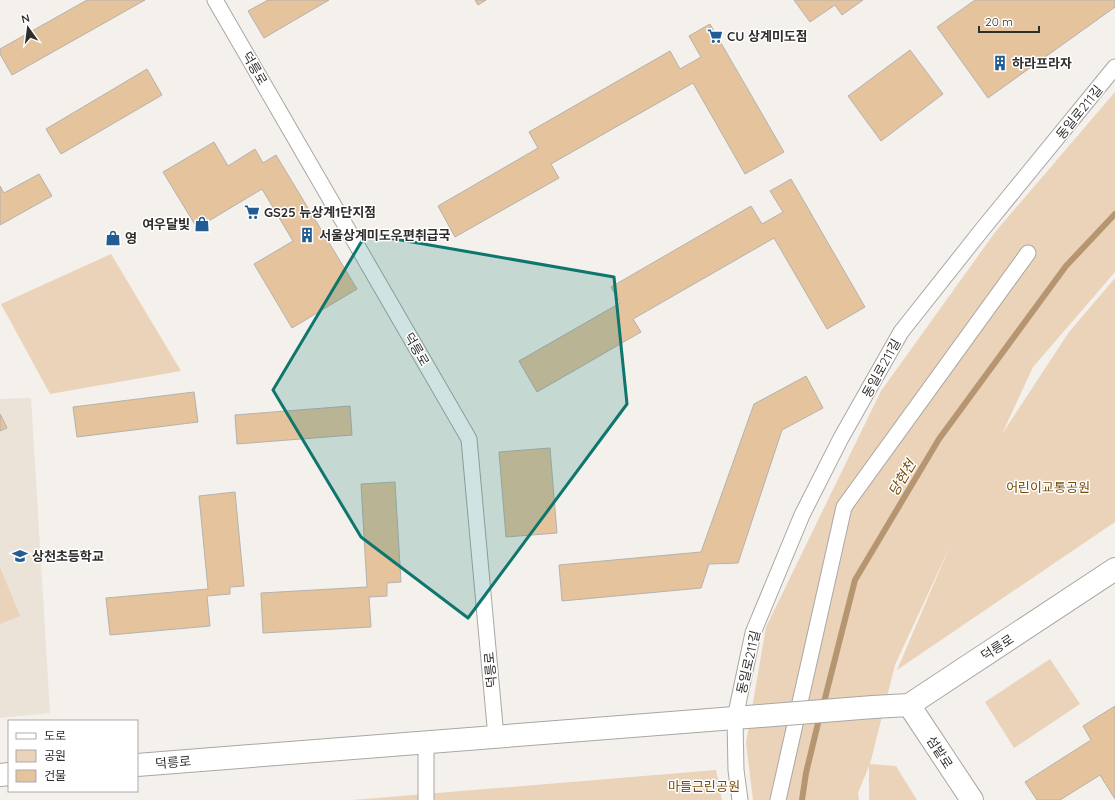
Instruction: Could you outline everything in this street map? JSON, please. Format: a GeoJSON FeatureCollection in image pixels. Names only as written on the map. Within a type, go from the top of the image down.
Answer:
{"type":"FeatureCollection","features":[{"type":"Feature","properties":{"kind":"main road","name":"덕릉로"},"geometry":{"type":"LineString","coordinates":[[138,765],[909,705],[1115,569]]}},
{"type":"Feature","properties":{"kind":"main road","name":"섬밭로"},"geometry":{"type":"LineString","coordinates":[[909,705],[972,800]]}},
{"type":"Feature","properties":{"kind":"street","name":"덕릉로"},"geometry":{"type":"LineString","coordinates":[[215,0],[469,439],[496,737]]}},
{"type":"Feature","properties":{"kind":"street","name":"동일로211길"},"geometry":{"type":"LineString","coordinates":[[740,800],[736,770],[735,718],[753,633],[802,515],[841,438],[901,332],[981,231],[1115,67]]}},
{"type":"Feature","properties":{"kind":"street"},"geometry":{"type":"LineString","coordinates":[[778,800],[844,508],[1028,253]]}},
{"type":"Feature","properties":{"kind":"street"},"geometry":{"type":"LineString","coordinates":[[426,742],[426,800]]}},
{"type":"Feature","properties":{"kind":"highlighted area"},"geometry":{"type":"Polygon","coordinates":[[[366,234],[614,277],[627,404],[468,618],[361,537],[273,390],[366,234]]]}},
{"type":"Feature","properties":{"kind":"shaded area","name":"상천초등학교"},"geometry":{"type":"Polygon","coordinates":[[[31,398],[50,713],[0,718],[0,399],[31,398]]]}},
{"type":"Feature","properties":{"kind":"green space","name":"어린이교통공원"},"geometry":{"type":"Polygon","coordinates":[[[1115,92],[1115,272],[1033,367],[1002,434],[1069,332],[1115,278],[1115,522],[897,670],[950,546],[895,665],[870,764],[896,766],[917,800],[869,800],[869,766],[858,793],[859,800],[753,800],[746,743],[766,627],[881,391],[996,231],[1115,92]]]}},
{"type":"Feature","properties":{"kind":"green space"},"geometry":{"type":"Polygon","coordinates":[[[111,254],[181,371],[50,394],[1,304],[111,254]]]}},
{"type":"Feature","properties":{"kind":"green space"},"geometry":{"type":"Polygon","coordinates":[[[0,567],[20,616],[0,624],[0,567]]]}},
{"type":"Feature","properties":{"kind":"green space"},"geometry":{"type":"Polygon","coordinates":[[[1050,659],[1080,704],[1014,748],[985,702],[1050,659]]]}},
{"type":"Feature","properties":{"kind":"green space","name":"마들근린공원"},"geometry":{"type":"Polygon","coordinates":[[[716,770],[722,800],[352,800],[716,770]]]}},
{"type":"Feature","properties":{"kind":"building"},"geometry":{"type":"Polygon","coordinates":[[[87,0],[145,0],[12,75],[0,54],[0,49],[87,0]]]}},
{"type":"Feature","properties":{"kind":"building"},"geometry":{"type":"Polygon","coordinates":[[[268,0],[329,0],[264,38],[248,11],[268,0]]]}},
{"type":"Feature","properties":{"kind":"building"},"geometry":{"type":"Polygon","coordinates":[[[475,0],[486,0],[478,5],[475,0]]]}},
{"type":"Feature","properties":{"kind":"building"},"geometry":{"type":"Polygon","coordinates":[[[794,0],[863,0],[842,15],[835,5],[810,22],[794,0]]]}},
{"type":"Feature","properties":{"kind":"building","name":"하라프라자"},"geometry":{"type":"Polygon","coordinates":[[[975,0],[1115,0],[1115,7],[988,98],[937,27],[975,0]]]}},
{"type":"Feature","properties":{"kind":"building"},"geometry":{"type":"Polygon","coordinates":[[[710,24],[784,152],[745,174],[693,83],[551,164],[559,178],[455,237],[438,206],[538,148],[529,132],[670,51],[680,69],[701,57],[689,36],[710,24]]]}},
{"type":"Feature","properties":{"kind":"building"},"geometry":{"type":"Polygon","coordinates":[[[910,50],[943,94],[881,141],[848,96],[910,50]]]}},
{"type":"Feature","properties":{"kind":"building"},"geometry":{"type":"Polygon","coordinates":[[[147,69],[162,95],[61,154],[46,129],[147,69]]]}},
{"type":"Feature","properties":{"kind":"building","name":"서울상계미도우편취급국"},"geometry":{"type":"Polygon","coordinates":[[[214,142],[228,166],[255,149],[263,163],[276,155],[357,289],[292,328],[254,264],[293,241],[262,189],[197,228],[163,172],[214,142]]]}},
{"type":"Feature","properties":{"kind":"building"},"geometry":{"type":"Polygon","coordinates":[[[39,174],[52,196],[0,225],[0,186],[4,193],[39,174]]]}},
{"type":"Feature","properties":{"kind":"building"},"geometry":{"type":"Polygon","coordinates":[[[791,179],[865,307],[827,329],[774,238],[633,319],[641,332],[537,392],[519,361],[620,303],[611,287],[751,206],[762,224],[783,212],[770,191],[791,179]]]}},
{"type":"Feature","properties":{"kind":"building"},"geometry":{"type":"Polygon","coordinates":[[[806,376],[823,408],[782,430],[738,563],[709,564],[701,588],[562,601],[559,565],[701,552],[754,404],[806,376]]]}},
{"type":"Feature","properties":{"kind":"building"},"geometry":{"type":"Polygon","coordinates":[[[194,392],[198,422],[77,437],[73,407],[194,392]]]}},
{"type":"Feature","properties":{"kind":"building"},"geometry":{"type":"Polygon","coordinates":[[[350,406],[352,435],[237,444],[235,415],[350,406]]]}},
{"type":"Feature","properties":{"kind":"building"},"geometry":{"type":"Polygon","coordinates":[[[0,414],[7,428],[0,431],[0,414]]]}},
{"type":"Feature","properties":{"kind":"building"},"geometry":{"type":"Polygon","coordinates":[[[550,448],[557,533],[506,537],[499,452],[550,448]]]}},
{"type":"Feature","properties":{"kind":"building"},"geometry":{"type":"Polygon","coordinates":[[[395,482],[401,582],[387,583],[387,596],[369,597],[371,627],[263,633],[261,593],[367,587],[361,484],[395,482]]]}},
{"type":"Feature","properties":{"kind":"building"},"geometry":{"type":"Polygon","coordinates":[[[235,492],[244,586],[230,587],[230,594],[207,596],[210,626],[110,635],[106,598],[208,589],[199,496],[235,492]]]}},
{"type":"Feature","properties":{"kind":"building"},"geometry":{"type":"Polygon","coordinates":[[[1115,706],[1115,799],[1100,775],[1060,800],[1037,800],[1025,782],[1091,740],[1083,726],[1115,706]]]}},
{"type":"Feature","properties":{"kind":"waterway","name":"당현천"},"geometry":{"type":"LineString","coordinates":[[823,706],[855,580],[939,439],[1066,266],[1115,214]]}},
{"type":"Feature","properties":{"kind":"waterway","name":"당현천"},"geometry":{"type":"LineString","coordinates":[[802,800],[806,773],[820,715]]}},
{"type":"Feature","properties":{"kind":"place","name":"CU 상계미도점"},"geometry":{"type":"Point","coordinates":[715,36]}},
{"type":"Feature","properties":{"kind":"place","name":"하라프라자"},"geometry":{"type":"Point","coordinates":[1000,63]}},
{"type":"Feature","properties":{"kind":"place","name":"GS25 뉴상계1단지점"},"geometry":{"type":"Point","coordinates":[252,212]}},
{"type":"Feature","properties":{"kind":"place","name":"여우달빛"},"geometry":{"type":"Point","coordinates":[202,224]}},
{"type":"Feature","properties":{"kind":"place","name":"서울상계미도우편취급국"},"geometry":{"type":"Point","coordinates":[307,235]}},
{"type":"Feature","properties":{"kind":"place","name":"영"},"geometry":{"type":"Point","coordinates":[113,238]}},
{"type":"Feature","properties":{"kind":"place","name":"상천초등학교"},"geometry":{"type":"Point","coordinates":[20,556]}}]}
